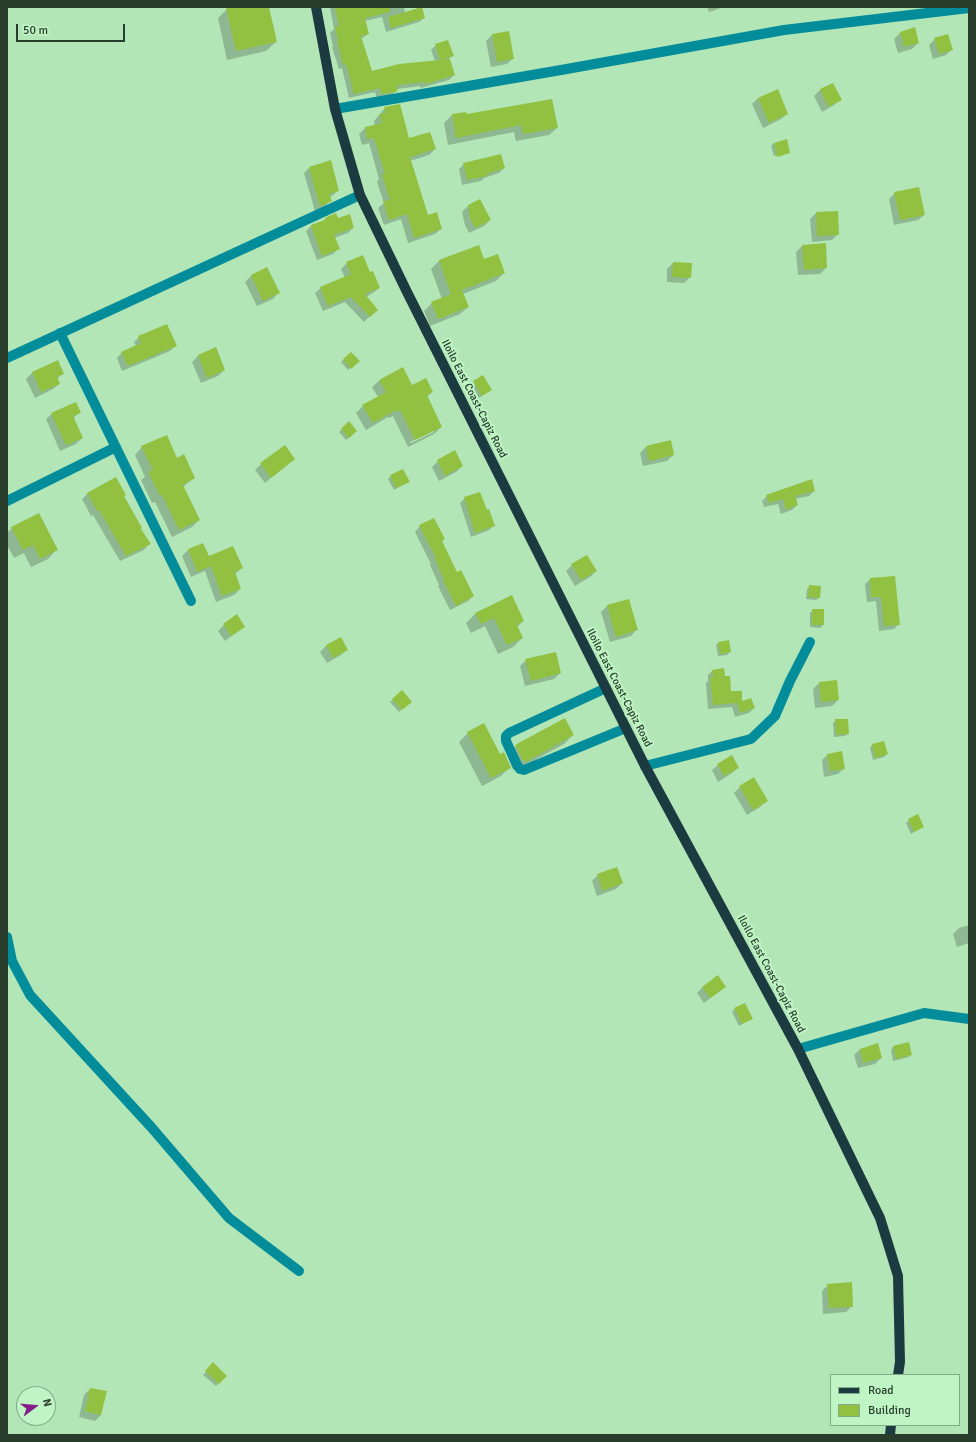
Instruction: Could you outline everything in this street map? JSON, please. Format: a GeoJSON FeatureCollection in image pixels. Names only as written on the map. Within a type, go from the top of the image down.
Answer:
{"type":"FeatureCollection","features":[{"type":"Feature","properties":{"kind":"main road","name":"Iloilo East Coast-Capiz Road"},"geometry":{"type":"LineString","coordinates":[[316,7],[335,109],[360,195],[407,292],[645,766],[798,1049],[880,1218],[898,1276],[900,1362],[898,1374]]}},
{"type":"Feature","properties":{"kind":"street"},"geometry":{"type":"LineString","coordinates":[[335,109],[784,30],[969,8]]}},
{"type":"Feature","properties":{"kind":"street"},"geometry":{"type":"LineString","coordinates":[[7,358],[360,195]]}},
{"type":"Feature","properties":{"kind":"street"},"geometry":{"type":"LineString","coordinates":[[60,333],[191,601]]}},
{"type":"Feature","properties":{"kind":"street"},"geometry":{"type":"LineString","coordinates":[[7,501],[116,447]]}},
{"type":"Feature","properties":{"kind":"street"},"geometry":{"type":"LineString","coordinates":[[645,766],[751,739],[775,716],[790,681],[810,642]]}},
{"type":"Feature","properties":{"kind":"street"},"geometry":{"type":"LineString","coordinates":[[606,688],[509,733],[506,736],[506,741],[517,765],[520,769],[524,770],[626,728]]}},
{"type":"Feature","properties":{"kind":"street"},"geometry":{"type":"LineString","coordinates":[[7,938],[12,961],[30,995],[152,1128],[228,1218],[299,1271]]}},
{"type":"Feature","properties":{"kind":"street"},"geometry":{"type":"LineString","coordinates":[[798,1049],[924,1013],[969,1019]]}},
{"type":"Feature","properties":{"kind":"building"},"geometry":{"type":"Polygon","coordinates":[[[226,7],[269,7],[277,42],[236,51],[226,7]]]}},
{"type":"Feature","properties":{"kind":"building"},"geometry":{"type":"Polygon","coordinates":[[[335,7],[390,7],[390,12],[365,18],[369,34],[361,36],[372,71],[399,64],[440,60],[435,44],[448,40],[454,56],[441,60],[450,59],[455,75],[426,84],[425,82],[397,85],[397,92],[381,94],[380,88],[354,94],[346,64],[343,65],[337,41],[335,27],[339,26],[335,7]]]}},
{"type":"Feature","properties":{"kind":"building"},"geometry":{"type":"Polygon","coordinates":[[[422,7],[425,18],[391,28],[388,17],[422,7]]]}},
{"type":"Feature","properties":{"kind":"building"},"geometry":{"type":"Polygon","coordinates":[[[915,27],[919,43],[904,47],[900,32],[915,27]]]}},
{"type":"Feature","properties":{"kind":"building"},"geometry":{"type":"Polygon","coordinates":[[[509,31],[514,59],[497,62],[492,34],[509,31]]]}},
{"type":"Feature","properties":{"kind":"building"},"geometry":{"type":"Polygon","coordinates":[[[948,34],[953,50],[939,54],[934,38],[948,34]]]}},
{"type":"Feature","properties":{"kind":"building"},"geometry":{"type":"Polygon","coordinates":[[[833,83],[842,100],[828,107],[820,89],[833,83]]]}},
{"type":"Feature","properties":{"kind":"building"},"geometry":{"type":"Polygon","coordinates":[[[778,89],[788,114],[769,123],[758,98],[778,89]]]}},
{"type":"Feature","properties":{"kind":"building"},"geometry":{"type":"Polygon","coordinates":[[[552,99],[558,128],[523,134],[521,125],[456,138],[452,114],[466,112],[467,114],[552,99]]]}},
{"type":"Feature","properties":{"kind":"building"},"geometry":{"type":"Polygon","coordinates":[[[400,104],[409,138],[430,132],[436,149],[410,157],[428,215],[437,212],[442,229],[414,238],[407,214],[389,220],[383,201],[390,200],[382,175],[385,174],[374,138],[367,139],[365,127],[382,123],[379,114],[386,113],[384,107],[400,104]]]}},
{"type":"Feature","properties":{"kind":"building"},"geometry":{"type":"Polygon","coordinates":[[[787,139],[790,153],[777,157],[774,143],[787,139]]]}},
{"type":"Feature","properties":{"kind":"building"},"geometry":{"type":"Polygon","coordinates":[[[501,154],[505,168],[487,174],[487,176],[467,180],[463,163],[501,154]]]}},
{"type":"Feature","properties":{"kind":"building"},"geometry":{"type":"Polygon","coordinates":[[[331,160],[339,191],[329,194],[332,201],[320,206],[309,167],[331,160]]]}},
{"type":"Feature","properties":{"kind":"building"},"geometry":{"type":"Polygon","coordinates":[[[919,187],[925,215],[900,220],[894,192],[919,187]]]}},
{"type":"Feature","properties":{"kind":"building"},"geometry":{"type":"Polygon","coordinates":[[[480,199],[491,220],[475,228],[470,218],[468,205],[480,199]]]}},
{"type":"Feature","properties":{"kind":"building"},"geometry":{"type":"Polygon","coordinates":[[[838,211],[839,235],[817,236],[816,212],[838,211]]]}},
{"type":"Feature","properties":{"kind":"building"},"geometry":{"type":"Polygon","coordinates":[[[336,213],[338,218],[350,214],[354,228],[334,235],[340,249],[322,256],[311,225],[325,220],[325,218],[336,213]]]}},
{"type":"Feature","properties":{"kind":"building"},"geometry":{"type":"Polygon","coordinates":[[[826,243],[827,268],[804,270],[802,245],[826,243]]]}},
{"type":"Feature","properties":{"kind":"building"},"geometry":{"type":"Polygon","coordinates":[[[479,245],[484,259],[498,254],[505,273],[462,290],[469,307],[438,319],[431,302],[451,294],[439,260],[479,245]]]}},
{"type":"Feature","properties":{"kind":"building"},"geometry":{"type":"Polygon","coordinates":[[[363,255],[370,272],[373,271],[380,288],[365,294],[378,310],[370,317],[351,297],[328,306],[320,287],[351,274],[346,262],[363,255]]]}},
{"type":"Feature","properties":{"kind":"building"},"geometry":{"type":"Polygon","coordinates":[[[673,262],[692,263],[691,278],[672,277],[673,262]]]}},
{"type":"Feature","properties":{"kind":"building"},"geometry":{"type":"Polygon","coordinates":[[[267,267],[280,293],[263,301],[251,275],[267,267]]]}},
{"type":"Feature","properties":{"kind":"building"},"geometry":{"type":"Polygon","coordinates":[[[167,324],[177,346],[128,366],[121,352],[141,343],[138,336],[167,324]]]}},
{"type":"Feature","properties":{"kind":"building"},"geometry":{"type":"Polygon","coordinates":[[[216,347],[225,370],[207,378],[198,355],[216,347]]]}},
{"type":"Feature","properties":{"kind":"building"},"geometry":{"type":"Polygon","coordinates":[[[351,352],[360,361],[351,369],[343,359],[351,352]]]}},
{"type":"Feature","properties":{"kind":"building"},"geometry":{"type":"Polygon","coordinates":[[[58,360],[64,374],[57,377],[60,384],[41,392],[32,372],[58,360]]]}},
{"type":"Feature","properties":{"kind":"building"},"geometry":{"type":"Polygon","coordinates":[[[403,367],[412,385],[426,378],[433,392],[427,395],[442,427],[415,440],[400,410],[396,412],[396,410],[373,423],[362,405],[386,392],[379,380],[403,367]]]}},
{"type":"Feature","properties":{"kind":"building"},"geometry":{"type":"Polygon","coordinates":[[[483,375],[492,390],[482,396],[473,381],[483,375]]]}},
{"type":"Feature","properties":{"kind":"building"},"geometry":{"type":"Polygon","coordinates":[[[76,402],[81,413],[73,416],[83,438],[66,445],[51,413],[76,402]]]}},
{"type":"Feature","properties":{"kind":"building"},"geometry":{"type":"Polygon","coordinates":[[[349,421],[357,431],[349,438],[341,429],[349,421]]]}},
{"type":"Feature","properties":{"kind":"building"},"geometry":{"type":"Polygon","coordinates":[[[167,435],[177,458],[184,454],[195,478],[183,485],[200,520],[179,530],[162,495],[160,496],[148,472],[153,470],[141,446],[167,435]]]}},
{"type":"Feature","properties":{"kind":"building"},"geometry":{"type":"Polygon","coordinates":[[[671,440],[674,455],[649,461],[646,446],[671,440]]]}},
{"type":"Feature","properties":{"kind":"building"},"geometry":{"type":"Polygon","coordinates":[[[285,445],[295,459],[271,478],[260,463],[285,445]]]}},
{"type":"Feature","properties":{"kind":"building"},"geometry":{"type":"Polygon","coordinates":[[[455,450],[463,466],[445,476],[437,460],[455,450]]]}},
{"type":"Feature","properties":{"kind":"building"},"geometry":{"type":"Polygon","coordinates":[[[403,469],[410,482],[396,488],[390,475],[403,469]]]}},
{"type":"Feature","properties":{"kind":"building"},"geometry":{"type":"Polygon","coordinates":[[[116,477],[126,495],[124,496],[142,528],[141,529],[151,544],[126,556],[99,510],[97,511],[87,493],[116,477]]]}},
{"type":"Feature","properties":{"kind":"building"},"geometry":{"type":"Polygon","coordinates":[[[812,479],[815,491],[795,496],[798,505],[786,510],[783,499],[769,503],[766,495],[812,479]]]}},
{"type":"Feature","properties":{"kind":"building"},"geometry":{"type":"Polygon","coordinates":[[[480,492],[487,510],[489,509],[495,526],[475,533],[464,497],[480,492]]]}},
{"type":"Feature","properties":{"kind":"building"},"geometry":{"type":"Polygon","coordinates":[[[39,513],[58,550],[40,559],[33,545],[23,550],[11,527],[39,513]]]}},
{"type":"Feature","properties":{"kind":"building"},"geometry":{"type":"Polygon","coordinates":[[[434,518],[445,539],[442,541],[457,572],[461,570],[474,596],[456,606],[443,580],[444,579],[435,559],[436,558],[419,525],[434,518]]]}},
{"type":"Feature","properties":{"kind":"building"},"geometry":{"type":"Polygon","coordinates":[[[203,543],[209,556],[233,546],[243,568],[235,572],[241,589],[222,596],[211,566],[197,572],[188,549],[203,543]]]}},
{"type":"Feature","properties":{"kind":"building"},"geometry":{"type":"Polygon","coordinates":[[[587,555],[597,571],[581,580],[571,564],[587,555]]]}},
{"type":"Feature","properties":{"kind":"building"},"geometry":{"type":"Polygon","coordinates":[[[895,576],[900,625],[884,626],[881,597],[871,597],[870,578],[895,576]]]}},
{"type":"Feature","properties":{"kind":"building"},"geometry":{"type":"Polygon","coordinates":[[[809,585],[821,586],[820,598],[808,597],[809,585]]]}},
{"type":"Feature","properties":{"kind":"building"},"geometry":{"type":"Polygon","coordinates":[[[512,595],[524,621],[517,625],[523,638],[507,645],[494,618],[481,624],[475,613],[512,595]]]}},
{"type":"Feature","properties":{"kind":"building"},"geometry":{"type":"Polygon","coordinates":[[[629,599],[638,630],[616,637],[607,605],[629,599]]]}},
{"type":"Feature","properties":{"kind":"building"},"geometry":{"type":"Polygon","coordinates":[[[812,609],[824,609],[824,625],[812,625],[812,609]]]}},
{"type":"Feature","properties":{"kind":"building"},"geometry":{"type":"Polygon","coordinates":[[[237,614],[245,627],[231,636],[223,624],[237,614]]]}},
{"type":"Feature","properties":{"kind":"building"},"geometry":{"type":"Polygon","coordinates":[[[341,637],[348,650],[333,658],[326,645],[341,637]]]}},
{"type":"Feature","properties":{"kind":"building"},"geometry":{"type":"Polygon","coordinates":[[[729,640],[731,652],[720,654],[718,642],[729,640]]]}},
{"type":"Feature","properties":{"kind":"building"},"geometry":{"type":"Polygon","coordinates":[[[556,652],[561,673],[531,681],[525,659],[556,652]]]}},
{"type":"Feature","properties":{"kind":"building"},"geometry":{"type":"Polygon","coordinates":[[[724,668],[725,676],[730,676],[731,691],[742,691],[742,701],[751,698],[755,708],[740,713],[737,703],[713,705],[710,678],[713,677],[712,670],[724,668]]]}},
{"type":"Feature","properties":{"kind":"building"},"geometry":{"type":"Polygon","coordinates":[[[837,680],[839,700],[821,702],[819,682],[837,680]]]}},
{"type":"Feature","properties":{"kind":"building"},"geometry":{"type":"Polygon","coordinates":[[[402,690],[412,702],[402,710],[392,699],[402,690]]]}},
{"type":"Feature","properties":{"kind":"building"},"geometry":{"type":"Polygon","coordinates":[[[565,718],[574,735],[526,762],[525,760],[523,761],[515,745],[565,718]]]}},
{"type":"Feature","properties":{"kind":"building"},"geometry":{"type":"Polygon","coordinates":[[[835,719],[848,719],[849,734],[836,735],[835,719]]]}},
{"type":"Feature","properties":{"kind":"building"},"geometry":{"type":"Polygon","coordinates":[[[484,723],[500,754],[504,752],[511,768],[491,778],[467,732],[484,723]]]}},
{"type":"Feature","properties":{"kind":"building"},"geometry":{"type":"Polygon","coordinates":[[[884,741],[888,754],[875,758],[872,744],[884,741]]]}},
{"type":"Feature","properties":{"kind":"building"},"geometry":{"type":"Polygon","coordinates":[[[842,751],[845,769],[830,771],[827,754],[842,751]]]}},
{"type":"Feature","properties":{"kind":"building"},"geometry":{"type":"Polygon","coordinates":[[[732,755],[739,768],[724,776],[717,764],[732,755]]]}},
{"type":"Feature","properties":{"kind":"building"},"geometry":{"type":"Polygon","coordinates":[[[754,777],[768,801],[753,810],[739,786],[754,777]]]}},
{"type":"Feature","properties":{"kind":"building"},"geometry":{"type":"Polygon","coordinates":[[[918,814],[924,827],[914,832],[908,819],[918,814]]]}},
{"type":"Feature","properties":{"kind":"building"},"geometry":{"type":"Polygon","coordinates":[[[617,867],[623,883],[603,891],[597,874],[617,867]]]}},
{"type":"Feature","properties":{"kind":"building"},"geometry":{"type":"Polygon","coordinates":[[[718,975],[726,987],[710,998],[702,987],[718,975]]]}},
{"type":"Feature","properties":{"kind":"building"},"geometry":{"type":"Polygon","coordinates":[[[745,1003],[753,1019],[742,1024],[734,1008],[745,1003]]]}},
{"type":"Feature","properties":{"kind":"building"},"geometry":{"type":"Polygon","coordinates":[[[909,1042],[912,1055],[896,1059],[893,1046],[909,1042]]]}},
{"type":"Feature","properties":{"kind":"building"},"geometry":{"type":"Polygon","coordinates":[[[878,1043],[882,1058],[863,1063],[860,1049],[878,1043]]]}},
{"type":"Feature","properties":{"kind":"building"},"geometry":{"type":"Polygon","coordinates":[[[852,1282],[853,1307],[829,1308],[827,1284],[852,1282]]]}},
{"type":"Feature","properties":{"kind":"building"},"geometry":{"type":"Polygon","coordinates":[[[213,1362],[227,1376],[219,1384],[205,1371],[213,1362]]]}},
{"type":"Feature","properties":{"kind":"building"},"geometry":{"type":"Polygon","coordinates":[[[90,1388],[107,1391],[101,1415],[85,1411],[90,1388]]]}}]}
